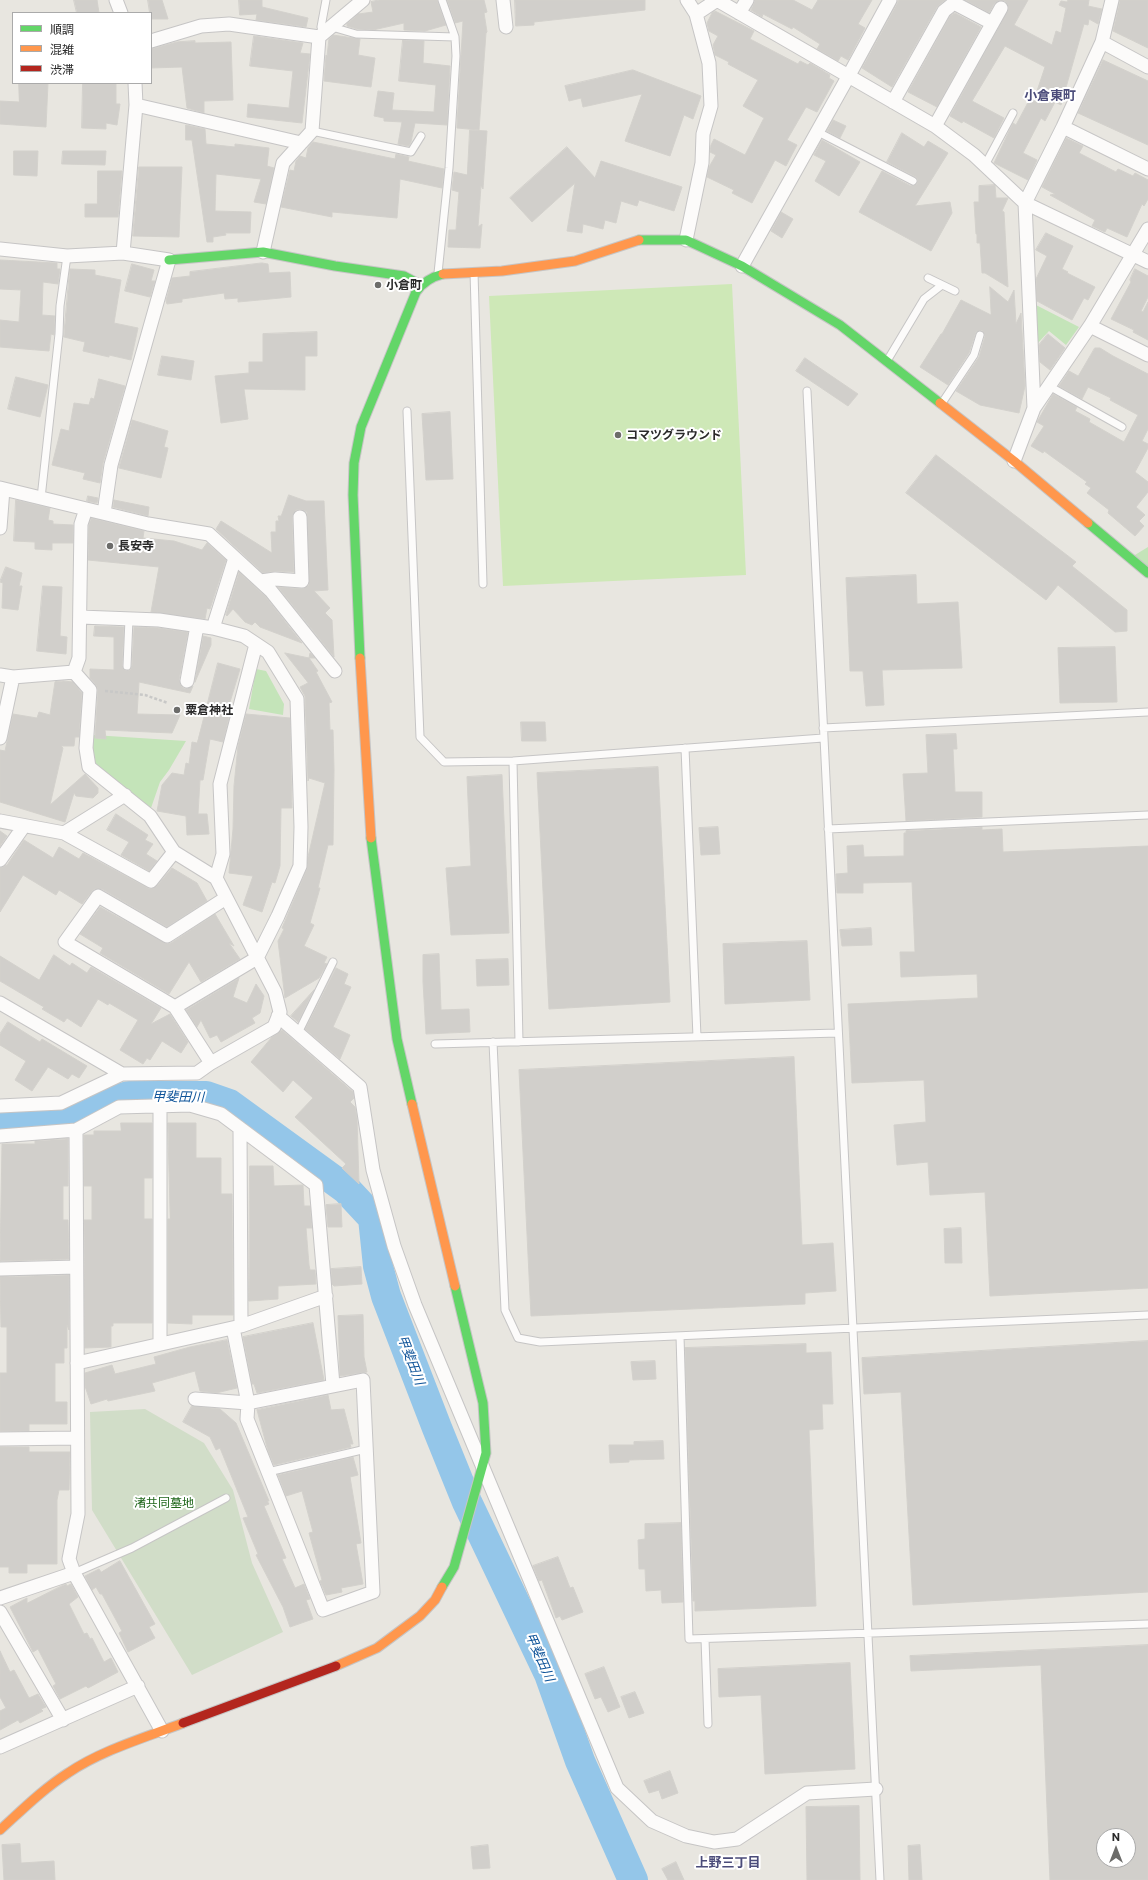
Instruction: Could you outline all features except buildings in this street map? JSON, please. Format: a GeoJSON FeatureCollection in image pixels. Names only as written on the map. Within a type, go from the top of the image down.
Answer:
{"type":"FeatureCollection","features":[{"type":"Feature","properties":{"kind":"street"},"geometry":{"type":"LineString","coordinates":[[116,0],[121,12]]}},
{"type":"Feature","properties":{"kind":"street"},"geometry":{"type":"LineString","coordinates":[[263,252],[282,163],[312,131],[325,33],[363,0]]}},
{"type":"Feature","properties":{"kind":"street"},"geometry":{"type":"LineString","coordinates":[[503,0],[506,27]]}},
{"type":"Feature","properties":{"kind":"street"},"geometry":{"type":"LineString","coordinates":[[686,240],[702,163],[703,134],[711,106],[709,63],[696,14],[687,0]]}},
{"type":"Feature","properties":{"kind":"street"},"geometry":{"type":"LineString","coordinates":[[696,14],[717,0],[935,126],[984,165],[1025,203],[1148,262]]}},
{"type":"Feature","properties":{"kind":"street"},"geometry":{"type":"LineString","coordinates":[[739,13],[747,0]]}},
{"type":"Feature","properties":{"kind":"street"},"geometry":{"type":"LineString","coordinates":[[742,266],[818,132],[890,0]]}},
{"type":"Feature","properties":{"kind":"street"},"geometry":{"type":"LineString","coordinates":[[1034,408],[1025,203],[1063,127],[1102,42],[1112,0]]}},
{"type":"Feature","properties":{"kind":"street"},"geometry":{"type":"LineString","coordinates":[[893,102],[944,11],[954,3],[992,23]]}},
{"type":"Feature","properties":{"kind":"street"},"geometry":{"type":"LineString","coordinates":[[935,126],[1001,8]]}},
{"type":"Feature","properties":{"kind":"street"},"geometry":{"type":"LineString","coordinates":[[152,41],[201,26],[229,24],[325,33]]}},
{"type":"Feature","properties":{"kind":"street"},"geometry":{"type":"LineString","coordinates":[[1102,42],[1148,68]]}},
{"type":"Feature","properties":{"kind":"street"},"geometry":{"type":"LineString","coordinates":[[123,253],[136,105],[135,84]]}},
{"type":"Feature","properties":{"kind":"street"},"geometry":{"type":"LineString","coordinates":[[136,105],[301,143]]}},
{"type":"Feature","properties":{"kind":"street"},"geometry":{"type":"LineString","coordinates":[[1063,127],[1148,169]]}},
{"type":"Feature","properties":{"kind":"street"},"geometry":{"type":"LineString","coordinates":[[1014,461],[1034,408],[1090,326],[1134,255],[1148,229]]}},
{"type":"Feature","properties":{"kind":"street"},"geometry":{"type":"LineString","coordinates":[[0,1830],[42,1791],[70,1772],[106,1752],[335,1666],[377,1648],[420,1616],[435,1600],[454,1567],[486,1453],[483,1403],[397,1038],[374,861],[363,724],[353,495],[354,463],[362,426],[416,292],[421,284],[445,273],[502,271],[575,261],[636,240],[686,240],[742,266],[840,325],[1014,461],[1148,573]]}},
{"type":"Feature","properties":{"kind":"street"},"geometry":{"type":"LineString","coordinates":[[0,249],[67,256],[123,253],[169,260],[263,252],[335,266],[404,276],[421,284]]}},
{"type":"Feature","properties":{"kind":"street"},"geometry":{"type":"LineString","coordinates":[[104,513],[111,465],[169,260]]}},
{"type":"Feature","properties":{"kind":"street"},"geometry":{"type":"LineString","coordinates":[[1090,326],[1148,354]]}},
{"type":"Feature","properties":{"kind":"street"},"geometry":{"type":"LineString","coordinates":[[0,528],[2,489],[148,524],[209,534],[261,581],[335,671]]}},
{"type":"Feature","properties":{"kind":"street"},"geometry":{"type":"LineString","coordinates":[[74,672],[79,658],[82,524],[86,508]]}},
{"type":"Feature","properties":{"kind":"street"},"geometry":{"type":"LineString","coordinates":[[261,581],[275,579],[302,581],[300,517]]}},
{"type":"Feature","properties":{"kind":"street"},"geometry":{"type":"LineString","coordinates":[[213,628],[235,558]]}},
{"type":"Feature","properties":{"kind":"street"},"geometry":{"type":"LineString","coordinates":[[80,617],[159,620],[213,628],[244,636],[268,652],[297,699],[301,827],[300,866],[278,916],[257,958],[175,1007]]}},
{"type":"Feature","properties":{"kind":"street"},"geometry":{"type":"LineString","coordinates":[[187,680],[196,626]]}},
{"type":"Feature","properties":{"kind":"street"},"geometry":{"type":"LineString","coordinates":[[216,878],[223,854],[220,784],[256,644]]}},
{"type":"Feature","properties":{"kind":"street"},"geometry":{"type":"LineString","coordinates":[[0,675],[13,678],[74,672]]}},
{"type":"Feature","properties":{"kind":"street"},"geometry":{"type":"LineString","coordinates":[[0,1106],[61,1103],[122,1074],[197,1073],[211,1063],[274,1027],[280,1012],[275,992],[216,878],[174,852],[150,816],[88,767],[86,748],[90,690],[74,672]]}},
{"type":"Feature","properties":{"kind":"street"},"geometry":{"type":"LineString","coordinates":[[0,738],[13,678]]}},
{"type":"Feature","properties":{"kind":"street"},"geometry":{"type":"LineString","coordinates":[[64,833],[125,795]]}},
{"type":"Feature","properties":{"kind":"street"},"geometry":{"type":"LineString","coordinates":[[0,821],[64,833],[151,881],[174,852]]}},
{"type":"Feature","properties":{"kind":"street"},"geometry":{"type":"LineString","coordinates":[[0,860],[24,826]]}},
{"type":"Feature","properties":{"kind":"street"},"geometry":{"type":"LineString","coordinates":[[211,1063],[175,1007],[65,942],[98,896],[167,936],[226,898]]}},
{"type":"Feature","properties":{"kind":"street"},"geometry":{"type":"LineString","coordinates":[[0,1003],[122,1074]]}},
{"type":"Feature","properties":{"kind":"street"},"geometry":{"type":"LineString","coordinates":[[278,1016],[360,1088],[373,1170],[394,1246],[415,1305],[617,1788],[652,1820],[686,1836],[714,1842],[737,1839],[807,1793],[876,1789]]}},
{"type":"Feature","properties":{"kind":"street"},"geometry":{"type":"LineString","coordinates":[[0,1136],[76,1130],[119,1107],[190,1104],[222,1114],[316,1185],[333,1386]]}},
{"type":"Feature","properties":{"kind":"street"},"geometry":{"type":"LineString","coordinates":[[160,1105],[160,1344]]}},
{"type":"Feature","properties":{"kind":"street"},"geometry":{"type":"LineString","coordinates":[[195,1399],[248,1402],[363,1380],[373,1592],[323,1610],[247,1418],[248,1402],[237,1327],[240,1128]]}},
{"type":"Feature","properties":{"kind":"street"},"geometry":{"type":"LineString","coordinates":[[76,1130],[78,1514],[69,1559],[74,1573],[162,1731]]}},
{"type":"Feature","properties":{"kind":"street"},"geometry":{"type":"LineString","coordinates":[[0,1269],[76,1267]]}},
{"type":"Feature","properties":{"kind":"street"},"geometry":{"type":"LineString","coordinates":[[77,1363],[237,1327],[326,1296]]}},
{"type":"Feature","properties":{"kind":"street"},"geometry":{"type":"LineString","coordinates":[[0,1440],[77,1438]]}},
{"type":"Feature","properties":{"kind":"street"},"geometry":{"type":"LineString","coordinates":[[0,1598],[74,1573]]}},
{"type":"Feature","properties":{"kind":"street"},"geometry":{"type":"LineString","coordinates":[[0,1612],[63,1720]]}},
{"type":"Feature","properties":{"kind":"street"},"geometry":{"type":"LineString","coordinates":[[0,1747],[138,1686]]}},
{"type":"Feature","properties":{"kind":"lane"},"geometry":{"type":"LineString","coordinates":[[326,0],[321,27],[325,33],[455,37]]}},
{"type":"Feature","properties":{"kind":"lane"},"geometry":{"type":"LineString","coordinates":[[438,275],[450,168],[456,56],[455,37],[442,0]]}},
{"type":"Feature","properties":{"kind":"lane"},"geometry":{"type":"LineString","coordinates":[[984,165],[1013,113]]}},
{"type":"Feature","properties":{"kind":"lane"},"geometry":{"type":"LineString","coordinates":[[312,131],[411,152],[421,136]]}},
{"type":"Feature","properties":{"kind":"lane"},"geometry":{"type":"LineString","coordinates":[[818,132],[913,181]]}},
{"type":"Feature","properties":{"kind":"lane"},"geometry":{"type":"LineString","coordinates":[[41,498],[59,334],[60,306],[67,256]]}},
{"type":"Feature","properties":{"kind":"lane"},"geometry":{"type":"LineString","coordinates":[[474,272],[483,584]]}},
{"type":"Feature","properties":{"kind":"lane"},"geometry":{"type":"LineString","coordinates":[[928,278],[955,291]]}},
{"type":"Feature","properties":{"kind":"lane"},"geometry":{"type":"LineString","coordinates":[[887,362],[924,299],[942,285]]}},
{"type":"Feature","properties":{"kind":"lane"},"geometry":{"type":"LineString","coordinates":[[941,404],[974,355],[980,335]]}},
{"type":"Feature","properties":{"kind":"lane"},"geometry":{"type":"LineString","coordinates":[[1049,386],[1122,427]]}},
{"type":"Feature","properties":{"kind":"lane"},"geometry":{"type":"LineString","coordinates":[[807,391],[880,1880]]}},
{"type":"Feature","properties":{"kind":"lane"},"geometry":{"type":"LineString","coordinates":[[407,411],[420,738],[444,762],[513,761],[823,738]]}},
{"type":"Feature","properties":{"kind":"lane"},"geometry":{"type":"LineString","coordinates":[[127,666],[129,619]]}},
{"type":"Feature","properties":{"kind":"lane"},"geometry":{"type":"LineString","coordinates":[[823,728],[1148,712]]}},
{"type":"Feature","properties":{"kind":"lane"},"geometry":{"type":"LineString","coordinates":[[685,748],[698,1037]]}},
{"type":"Feature","properties":{"kind":"lane"},"geometry":{"type":"LineString","coordinates":[[513,761],[519,1042]]}},
{"type":"Feature","properties":{"kind":"lane"},"geometry":{"type":"LineString","coordinates":[[828,828],[1148,815]]}},
{"type":"Feature","properties":{"kind":"lane"},"geometry":{"type":"LineString","coordinates":[[298,1033],[333,962]]}},
{"type":"Feature","properties":{"kind":"lane"},"geometry":{"type":"LineString","coordinates":[[435,1044],[838,1033]]}},
{"type":"Feature","properties":{"kind":"lane"},"geometry":{"type":"LineString","coordinates":[[493,1042],[505,1310],[518,1338],[540,1342],[1148,1315]]}},
{"type":"Feature","properties":{"kind":"lane"},"geometry":{"type":"LineString","coordinates":[[680,1336],[689,1640],[1148,1624]]}},
{"type":"Feature","properties":{"kind":"lane"},"geometry":{"type":"LineString","coordinates":[[268,1472],[366,1449]]}},
{"type":"Feature","properties":{"kind":"lane"},"geometry":{"type":"LineString","coordinates":[[74,1573],[132,1548],[226,1498]]}},
{"type":"Feature","properties":{"kind":"lane"},"geometry":{"type":"LineString","coordinates":[[705,1639],[708,1724]]}},
{"type":"Feature","properties":{"kind":"path"},"geometry":{"type":"LineString","coordinates":[[90,690],[146,694],[168,703]]}},
{"type":"Feature","properties":{"kind":"green space","name":"コマツグラウンド"},"geometry":{"type":"Polygon","coordinates":[[[732,284],[746,575],[503,586],[489,296],[732,284]]]}},
{"type":"Feature","properties":{"kind":"green space"},"geometry":{"type":"Polygon","coordinates":[[[1034,304],[1079,327],[1066,345],[1049,331],[1037,344],[1034,304]]]}},
{"type":"Feature","properties":{"kind":"green space"},"geometry":{"type":"Polygon","coordinates":[[[1148,547],[1148,573],[1130,558],[1148,547]]]}},
{"type":"Feature","properties":{"kind":"green space"},"geometry":{"type":"Polygon","coordinates":[[[256,669],[266,671],[284,704],[283,715],[249,709],[256,669]]]}},
{"type":"Feature","properties":{"kind":"green space"},"geometry":{"type":"Polygon","coordinates":[[[93,735],[186,741],[160,782],[151,808],[93,764],[93,735]]]}},
{"type":"Feature","properties":{"kind":"green space","name":"渚共同墓地"},"geometry":{"type":"Polygon","coordinates":[[[145,1409],[204,1443],[233,1490],[252,1563],[283,1632],[192,1675],[92,1510],[90,1412],[145,1409]]]}},
{"type":"Feature","properties":{"kind":"waterway","name":"甲斐田川"},"geometry":{"type":"LineString","coordinates":[[0,1127],[41,1121],[129,1096],[206,1096],[229,1104],[346,1189],[373,1218],[378,1266],[386,1296],[437,1428],[467,1502],[549,1674],[580,1761],[633,1880]]}},
{"type":"Feature","properties":{"kind":"traffic: fast"},"geometry":{"type":"LineString","coordinates":[[639,240],[686,240],[742,266],[840,325],[940,403]]}},
{"type":"Feature","properties":{"kind":"traffic: fast"},"geometry":{"type":"LineString","coordinates":[[169,260],[263,252],[335,266],[404,276],[421,285]]}},
{"type":"Feature","properties":{"kind":"traffic: fast"},"geometry":{"type":"LineString","coordinates":[[360,658],[353,495],[354,463],[361,427],[416,292],[421,285],[428,280],[443,274]]}},
{"type":"Feature","properties":{"kind":"traffic: fast"},"geometry":{"type":"LineString","coordinates":[[1088,523],[1148,573]]}},
{"type":"Feature","properties":{"kind":"traffic: fast"},"geometry":{"type":"LineString","coordinates":[[371,838],[397,1039],[412,1104]]}},
{"type":"Feature","properties":{"kind":"traffic: fast"},"geometry":{"type":"LineString","coordinates":[[442,1587],[454,1567],[486,1453],[483,1403],[455,1286]]}},
{"type":"Feature","properties":{"kind":"traffic: slow"},"geometry":{"type":"LineString","coordinates":[[443,274],[502,271],[575,261],[639,240]]}},
{"type":"Feature","properties":{"kind":"traffic: slow"},"geometry":{"type":"LineString","coordinates":[[940,403],[1014,461],[1088,523]]}},
{"type":"Feature","properties":{"kind":"traffic: slow"},"geometry":{"type":"LineString","coordinates":[[360,658],[371,838]]}},
{"type":"Feature","properties":{"kind":"traffic: slow"},"geometry":{"type":"LineString","coordinates":[[412,1104],[455,1286]]}},
{"type":"Feature","properties":{"kind":"traffic: slow"},"geometry":{"type":"LineString","coordinates":[[336,1666],[377,1648],[420,1616],[435,1600],[442,1587]]}},
{"type":"Feature","properties":{"kind":"traffic: slow"},"geometry":{"type":"LineString","coordinates":[[0,1830],[50,1786],[81,1765],[109,1751],[183,1723]]}},
{"type":"Feature","properties":{"kind":"traffic: jam"},"geometry":{"type":"LineString","coordinates":[[183,1723],[336,1666]]}},
{"type":"Feature","properties":{"kind":"place","name":"小倉町"},"geometry":{"type":"Point","coordinates":[378,285]}},
{"type":"Feature","properties":{"kind":"place","name":"コマツグラウンド"},"geometry":{"type":"Point","coordinates":[618,435]}},
{"type":"Feature","properties":{"kind":"place","name":"長安寺"},"geometry":{"type":"Point","coordinates":[110,546]}},
{"type":"Feature","properties":{"kind":"place","name":"粟倉神社"},"geometry":{"type":"Point","coordinates":[177,710]}},
{"type":"Feature","properties":{"kind":"district","name":"小倉東町"},"geometry":{"type":"Point","coordinates":[1050,96]}},
{"type":"Feature","properties":{"kind":"district","name":"上野三丁目"},"geometry":{"type":"Point","coordinates":[728,1863]}}]}
